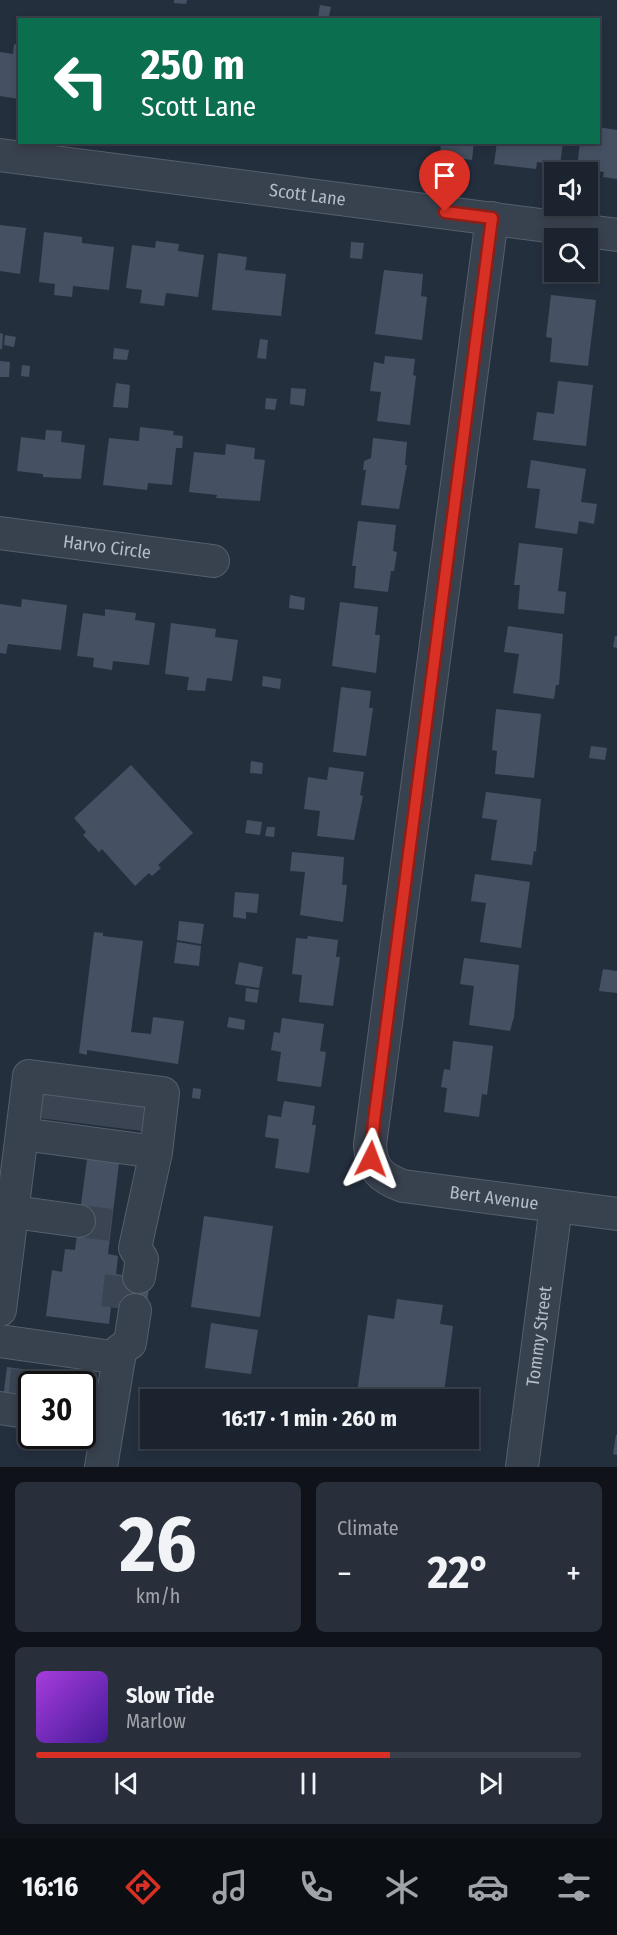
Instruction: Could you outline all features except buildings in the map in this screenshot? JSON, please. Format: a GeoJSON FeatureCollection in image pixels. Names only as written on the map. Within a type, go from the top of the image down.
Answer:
{"type":"FeatureCollection","features":[{"type":"Feature","properties":{"kind":"street","name":"Scott Lane"},"geometry":{"type":"LineString","coordinates":[[0,155],[617,235]]}},
{"type":"Feature","properties":{"kind":"street","name":"Bert Avenue"},"geometry":{"type":"LineString","coordinates":[[492,218],[370,1145],[371,1159],[377,1172],[387,1180],[403,1186],[617,1214]]}},
{"type":"Feature","properties":{"kind":"street","name":"Harvo Circle"},"geometry":{"type":"LineString","coordinates":[[0,533],[213,561]]}},
{"type":"Feature","properties":{"kind":"street"},"geometry":{"type":"LineString","coordinates":[[0,1310],[6,1210],[22,1134],[13,1100],[29,1076],[101,1116],[129,1251]]}},
{"type":"Feature","properties":{"kind":"street"},"geometry":{"type":"LineString","coordinates":[[22,1134],[101,1116]]}},
{"type":"Feature","properties":{"kind":"street","name":"Tommy Street"},"geometry":{"type":"LineString","coordinates":[[522,1467],[556,1206]]}},
{"type":"Feature","properties":{"kind":"street"},"geometry":{"type":"LineString","coordinates":[[6,1210],[79,1221]]}},
{"type":"Feature","properties":{"kind":"street"},"geometry":{"type":"LineString","coordinates":[[120,1354],[112,1341],[126,1309]]}},
{"type":"Feature","properties":{"kind":"street"},"geometry":{"type":"LineString","coordinates":[[19,1352],[72,1363],[120,1354]]}},
{"type":"Feature","properties":{"kind":"street"},"geometry":{"type":"LineString","coordinates":[[101,1467],[96,1422],[120,1354]]}},
{"type":"Feature","properties":{"kind":"tunnel"},"geometry":{"type":"LineString","coordinates":[[56,1120],[59,1095]]}},
{"type":"Feature","properties":{"kind":"tunnel"},"geometry":{"type":"LineString","coordinates":[[84,1123],[86,1098]]}},
{"type":"Feature","properties":{"kind":"tunnel"},"geometry":{"type":"LineString","coordinates":[[111,1127],[114,1102]]}},
{"type":"Feature","properties":{"kind":"tunnel"},"geometry":{"type":"LineString","coordinates":[[136,1130],[139,1106]]}},
{"type":"Feature","properties":{"kind":"tunnel"},"geometry":{"type":"LineString","coordinates":[[79,1221],[112,1225]]}},
{"type":"Feature","properties":{"kind":"tunnel"},"geometry":{"type":"LineString","coordinates":[[117,1308],[121,1275]]}},
{"type":"Feature","properties":{"kind":"route"},"geometry":{"type":"LineString","coordinates":[[371,1159],[370,1145],[492,218],[445,212]]}}]}
